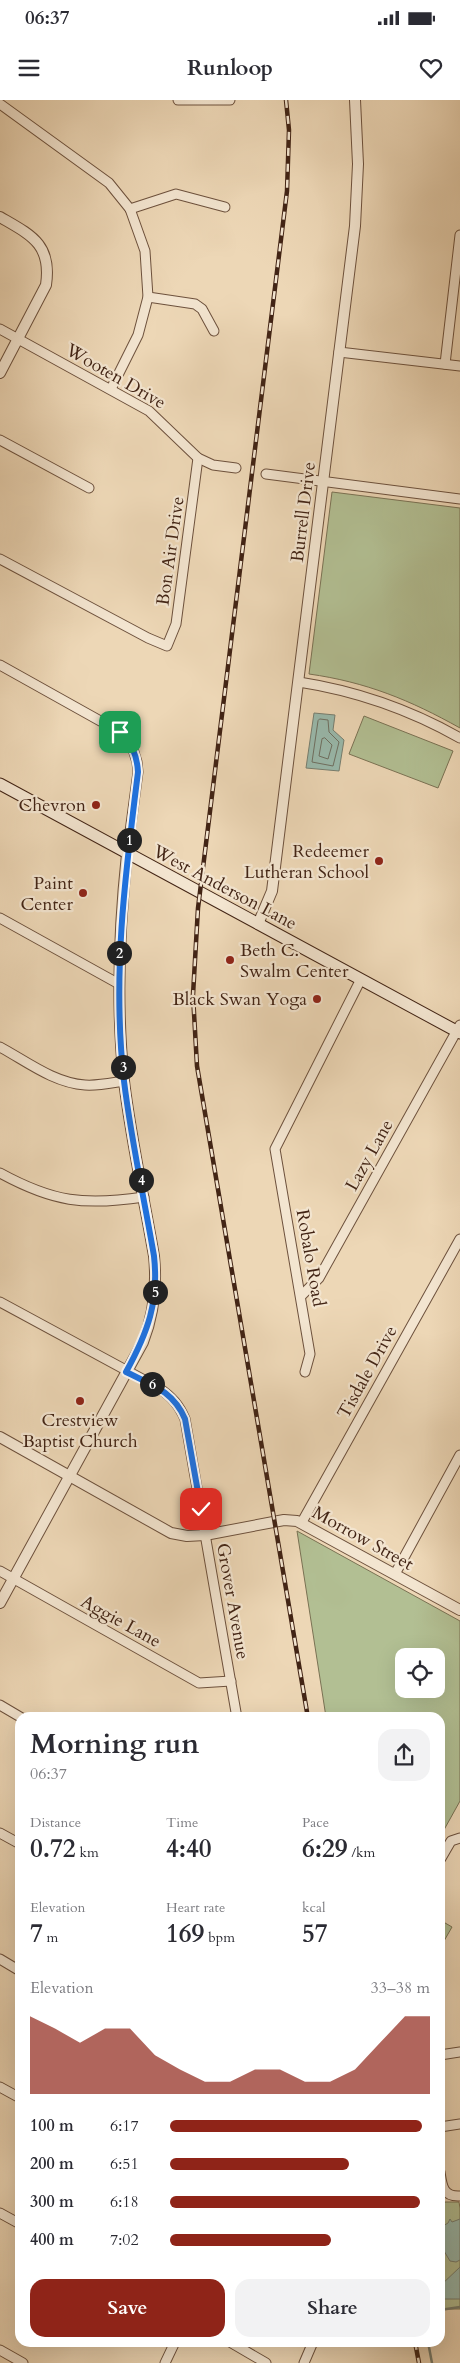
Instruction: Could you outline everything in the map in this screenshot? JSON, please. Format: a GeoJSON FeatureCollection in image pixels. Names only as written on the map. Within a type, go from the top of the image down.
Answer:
{"type":"FeatureCollection","features":[{"type":"Feature","properties":{"kind":"main road","name":"West Anderson Lane"},"geometry":{"type":"LineString","coordinates":[[0,784],[127,854],[459,1030]]}},
{"type":"Feature","properties":{"kind":"street"},"geometry":{"type":"LineString","coordinates":[[178,100],[230,100]]}},
{"type":"Feature","properties":{"kind":"street","name":"Burrell Drive"},"geometry":{"type":"LineString","coordinates":[[258,924],[272,891],[355,226],[358,164],[356,100]]}},
{"type":"Feature","properties":{"kind":"street"},"geometry":{"type":"LineString","coordinates":[[0,104],[109,183],[130,209],[146,251],[148,297],[138,335],[111,389]]}},
{"type":"Feature","properties":{"kind":"street"},"geometry":{"type":"LineString","coordinates":[[130,209],[176,194],[226,207]]}},
{"type":"Feature","properties":{"kind":"street"},"geometry":{"type":"LineString","coordinates":[[0,217],[33,236],[46,258],[48,271],[46,285],[0,373]]}},
{"type":"Feature","properties":{"kind":"street"},"geometry":{"type":"LineString","coordinates":[[445,364],[460,235]]}},
{"type":"Feature","properties":{"kind":"street"},"geometry":{"type":"LineString","coordinates":[[148,297],[195,304],[202,309],[214,331]]}},
{"type":"Feature","properties":{"kind":"street","name":"Wooten Drive"},"geometry":{"type":"LineString","coordinates":[[0,329],[149,411],[167,425],[198,458],[213,465],[236,468]]}},
{"type":"Feature","properties":{"kind":"street"},"geometry":{"type":"LineString","coordinates":[[339,352],[460,366]]}},
{"type":"Feature","properties":{"kind":"street"},"geometry":{"type":"LineString","coordinates":[[0,440],[89,488]]}},
{"type":"Feature","properties":{"kind":"street","name":"Bon Air Drive"},"geometry":{"type":"LineString","coordinates":[[0,559],[148,638],[167,646],[176,624],[198,458]]}},
{"type":"Feature","properties":{"kind":"street"},"geometry":{"type":"LineString","coordinates":[[266,474],[460,499]]}},
{"type":"Feature","properties":{"kind":"street"},"geometry":{"type":"LineString","coordinates":[[0,665],[113,727],[127,739],[136,754],[138,772],[121,913],[119,984],[124,1081],[154,1256],[155,1292],[147,1330],[0,1603]]}},
{"type":"Feature","properties":{"kind":"street"},"geometry":{"type":"LineString","coordinates":[[299,682],[381,700],[412,712],[460,738]]}},
{"type":"Feature","properties":{"kind":"street"},"geometry":{"type":"LineString","coordinates":[[0,918],[119,984]]}},
{"type":"Feature","properties":{"kind":"street","name":"Robalo Road"},"geometry":{"type":"LineString","coordinates":[[305,1372],[310,1354],[275,1149],[361,979]]}},
{"type":"Feature","properties":{"kind":"street","name":"Lazy Lane"},"geometry":{"type":"LineString","coordinates":[[301,1296],[319,1278],[459,1030]]}},
{"type":"Feature","properties":{"kind":"street"},"geometry":{"type":"LineString","coordinates":[[0,1047],[51,1075],[68,1082],[86,1085],[124,1081]]}},
{"type":"Feature","properties":{"kind":"street"},"geometry":{"type":"LineString","coordinates":[[0,1173],[28,1188],[69,1200],[110,1202],[144,1198]]}},
{"type":"Feature","properties":{"kind":"street","name":"Tisdale Drive"},"geometry":{"type":"LineString","coordinates":[[302,1522],[460,1238]]}},
{"type":"Feature","properties":{"kind":"street","name":"Grover Avenue"},"geometry":{"type":"LineString","coordinates":[[0,1302],[167,1393],[180,1408],[185,1419],[236,1712]]}},
{"type":"Feature","properties":{"kind":"street","name":"Morrow Street"},"geometry":{"type":"LineString","coordinates":[[0,1437],[171,1533],[187,1536],[205,1535],[284,1520],[302,1522],[460,1610]]}},
{"type":"Feature","properties":{"kind":"street"},"geometry":{"type":"LineString","coordinates":[[395,1574],[460,1455]]}},
{"type":"Feature","properties":{"kind":"street","name":"Aggie Lane"},"geometry":{"type":"LineString","coordinates":[[0,1571],[199,1683],[231,1681]]}},
{"type":"Feature","properties":{"kind":"street"},"geometry":{"type":"LineString","coordinates":[[0,1705],[15,1714]]}},
{"type":"Feature","properties":{"kind":"street"},"geometry":{"type":"LineString","coordinates":[[0,1833],[15,1841]]}},
{"type":"Feature","properties":{"kind":"street"},"geometry":{"type":"LineString","coordinates":[[445,1851],[451,1841],[460,1838]]}},
{"type":"Feature","properties":{"kind":"street"},"geometry":{"type":"LineString","coordinates":[[0,1959],[15,1968]]}},
{"type":"Feature","properties":{"kind":"street"},"geometry":{"type":"LineString","coordinates":[[445,2054],[460,2052]]}},
{"type":"Feature","properties":{"kind":"street"},"geometry":{"type":"LineString","coordinates":[[0,2087],[15,2095]]}},
{"type":"Feature","properties":{"kind":"street"},"geometry":{"type":"LineString","coordinates":[[445,2126],[460,2124]]}},
{"type":"Feature","properties":{"kind":"street"},"geometry":{"type":"LineString","coordinates":[[445,2190],[449,2195],[460,2196]]}},
{"type":"Feature","properties":{"kind":"street"},"geometry":{"type":"LineString","coordinates":[[0,2213],[15,2221]]}},
{"type":"Feature","properties":{"kind":"street"},"geometry":{"type":"LineString","coordinates":[[165,2363],[173,2347]]}},
{"type":"Feature","properties":{"kind":"street"},"geometry":{"type":"LineString","coordinates":[[239,2347],[266,2363]]}},
{"type":"Feature","properties":{"kind":"street"},"geometry":{"type":"LineString","coordinates":[[304,2363],[311,2347]]}},
{"type":"Feature","properties":{"kind":"street"},"geometry":{"type":"LineString","coordinates":[[0,2350],[23,2363]]}},
{"type":"Feature","properties":{"kind":"green space"},"geometry":{"type":"Polygon","coordinates":[[[332,492],[460,508],[460,728],[423,709],[369,687],[330,677],[309,674],[332,492]]]}},
{"type":"Feature","properties":{"kind":"green space"},"geometry":{"type":"Polygon","coordinates":[[[364,716],[453,751],[438,788],[349,754],[364,716]]]}},
{"type":"Feature","properties":{"kind":"green space"},"geometry":{"type":"Polygon","coordinates":[[[297,1531],[460,1621],[460,1801],[445,1828],[445,1712],[325,1712],[297,1531]]]}},
{"type":"Feature","properties":{"kind":"green space"},"geometry":{"type":"Polygon","coordinates":[[[445,1923],[452,1927],[445,1939],[445,1923]]]}},
{"type":"Feature","properties":{"kind":"green space"},"geometry":{"type":"Polygon","coordinates":[[[445,2202],[459,2202],[460,2208],[460,2309],[445,2309],[445,2202]]]}},
{"type":"Feature","properties":{"kind":"water"},"geometry":{"type":"Polygon","coordinates":[[[314,713],[335,715],[333,730],[344,740],[339,771],[306,768],[314,713]]]}},
{"type":"Feature","properties":{"kind":"water"},"geometry":{"type":"Polygon","coordinates":[[[450,2219],[452,2222],[460,2219],[460,2260],[456,2262],[450,2261],[445,2253],[445,2225],[450,2219]]]}},
{"type":"Feature","properties":{"kind":"water"},"geometry":{"type":"Polygon","coordinates":[[[460,2267],[460,2299],[445,2299],[445,2281],[460,2267]]]}},
{"type":"Feature","properties":{"kind":"waterway"},"geometry":{"type":"LineString","coordinates":[[445,2309],[460,2307]]}},
{"type":"Feature","properties":{"kind":"waterway"},"geometry":{"type":"LineString","coordinates":[[429,2347],[432,2363]]}},
{"type":"Feature","properties":{"kind":"railway"},"geometry":{"type":"LineString","coordinates":[[286,100],[289,130],[287,191],[198,908],[193,995],[197,1066],[307,1712]]}},
{"type":"Feature","properties":{"kind":"railway"},"geometry":{"type":"LineString","coordinates":[[416,2347],[419,2363]]}},
{"type":"Feature","properties":{"kind":"place","name":"Chevron"},"geometry":{"type":"Point","coordinates":[96,805]}},
{"type":"Feature","properties":{"kind":"place","name":"Redeemer Lutheran School"},"geometry":{"type":"Point","coordinates":[379,861]}},
{"type":"Feature","properties":{"kind":"place","name":"Paint Center"},"geometry":{"type":"Point","coordinates":[83,893]}},
{"type":"Feature","properties":{"kind":"place","name":"Beth C. Swalm Center"},"geometry":{"type":"Point","coordinates":[230,960]}},
{"type":"Feature","properties":{"kind":"place","name":"Black Swan Yoga"},"geometry":{"type":"Point","coordinates":[317,999]}},
{"type":"Feature","properties":{"kind":"place","name":"Crestview Baptist Church"},"geometry":{"type":"Point","coordinates":[80,1401]}},
{"type":"Feature","properties":{"kind":"route"},"geometry":{"type":"LineString","coordinates":[[120,732],[132,746],[138,762],[122,895],[119,949],[121,1040],[124,1081],[154,1256],[156,1281],[151,1318],[143,1342],[126,1372],[167,1393],[180,1408],[185,1419],[201,1509]]}}]}
